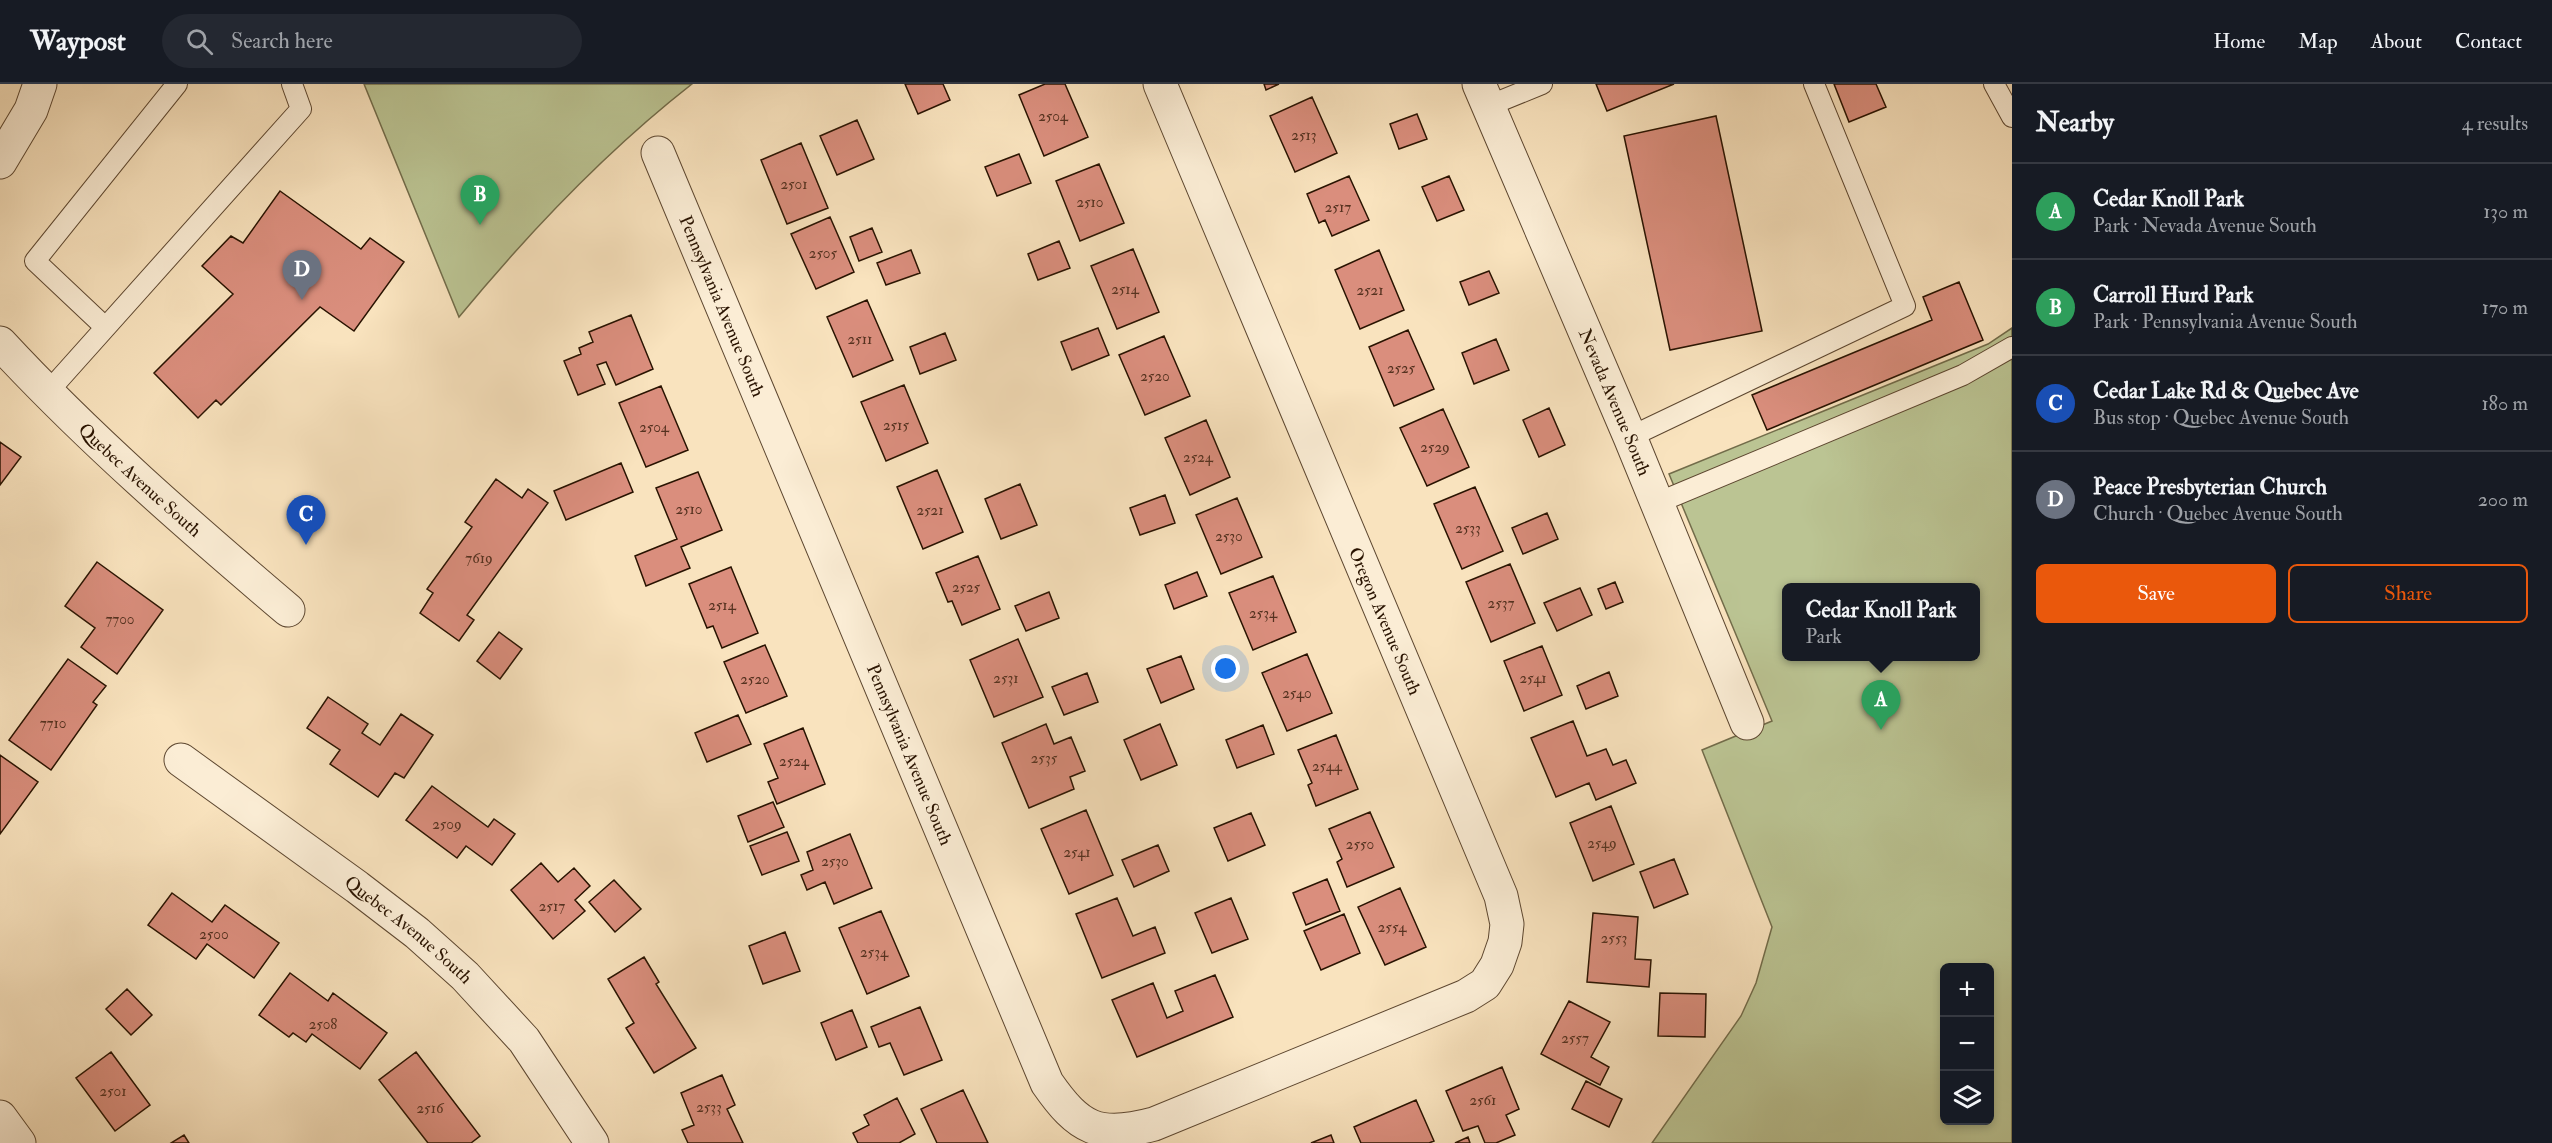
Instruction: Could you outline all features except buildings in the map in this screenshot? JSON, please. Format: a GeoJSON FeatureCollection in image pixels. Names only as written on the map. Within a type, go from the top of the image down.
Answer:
{"type":"FeatureCollection","features":[{"type":"Feature","properties":{"kind":"street"},"geometry":{"type":"LineString","coordinates":[[0,162],[31,110],[40,84]]}},
{"type":"Feature","properties":{"kind":"street","name":"Oregon Avenue South"},"geometry":{"type":"LineString","coordinates":[[1160,84],[1501,896],[1507,924],[1505,942],[1497,965],[1485,984],[1466,996],[1310,1059]]}},
{"type":"Feature","properties":{"kind":"street","name":"Nevada Avenue South"},"geometry":{"type":"LineString","coordinates":[[1483,95],[1630,438],[1747,723]]}},
{"type":"Feature","properties":{"kind":"street","name":"Pennsylvania Avenue South"},"geometry":{"type":"LineString","coordinates":[[658,153],[1047,1083],[1063,1106],[1080,1121],[1101,1130],[1125,1132],[1154,1124],[1310,1059]]}},
{"type":"Feature","properties":{"kind":"street","name":"Quebec Avenue South"},"geometry":{"type":"LineString","coordinates":[[0,343],[46,393],[194,532],[288,610]]}},
{"type":"Feature","properties":{"kind":"street","name":"Quebec Avenue South"},"geometry":{"type":"LineString","coordinates":[[181,760],[357,887],[417,933],[465,976],[524,1040],[592,1143]]}},
{"type":"Feature","properties":{"kind":"street"},"geometry":{"type":"LineString","coordinates":[[0,1117],[19,1143]]}},
{"type":"Feature","properties":{"kind":"lane"},"geometry":{"type":"LineString","coordinates":[[105,327],[35,261],[177,84]]}},
{"type":"Feature","properties":{"kind":"lane"},"geometry":{"type":"LineString","coordinates":[[46,393],[302,109],[292,84]]}},
{"type":"Feature","properties":{"kind":"lane"},"geometry":{"type":"LineString","coordinates":[[1483,95],[1542,84]]}},
{"type":"Feature","properties":{"kind":"lane"},"geometry":{"type":"LineString","coordinates":[[1630,438],[1905,306],[1814,84]]}},
{"type":"Feature","properties":{"kind":"lane"},"geometry":{"type":"LineString","coordinates":[[1994,84],[2010,112]]}},
{"type":"Feature","properties":{"kind":"lane"},"geometry":{"type":"LineString","coordinates":[[1657,503],[1963,375],[2012,347]]}},
{"type":"Feature","properties":{"kind":"green space"},"geometry":{"type":"Polygon","coordinates":[[[364,84],[692,84],[629,137],[541,223],[459,317],[364,84]]]}},
{"type":"Feature","properties":{"kind":"green space"},"geometry":{"type":"Polygon","coordinates":[[[2012,328],[2012,1143],[1652,1143],[1741,1016],[1756,983],[1772,927],[1702,750],[1772,721],[1669,474],[1988,344],[2012,328]]]}},
{"type":"Feature","properties":{"kind":"place","name":"Carroll Hurd Park"},"geometry":{"type":"Point","coordinates":[480,225]}},
{"type":"Feature","properties":{"kind":"place","name":"Peace Presbyterian Church"},"geometry":{"type":"Point","coordinates":[302,300]}},
{"type":"Feature","properties":{"kind":"place","name":"Cedar Lake Rd & Quebec Ave"},"geometry":{"type":"Point","coordinates":[306,545]}},
{"type":"Feature","properties":{"kind":"place","name":"Cedar Knoll Park"},"geometry":{"type":"Point","coordinates":[1881,730]}}]}
